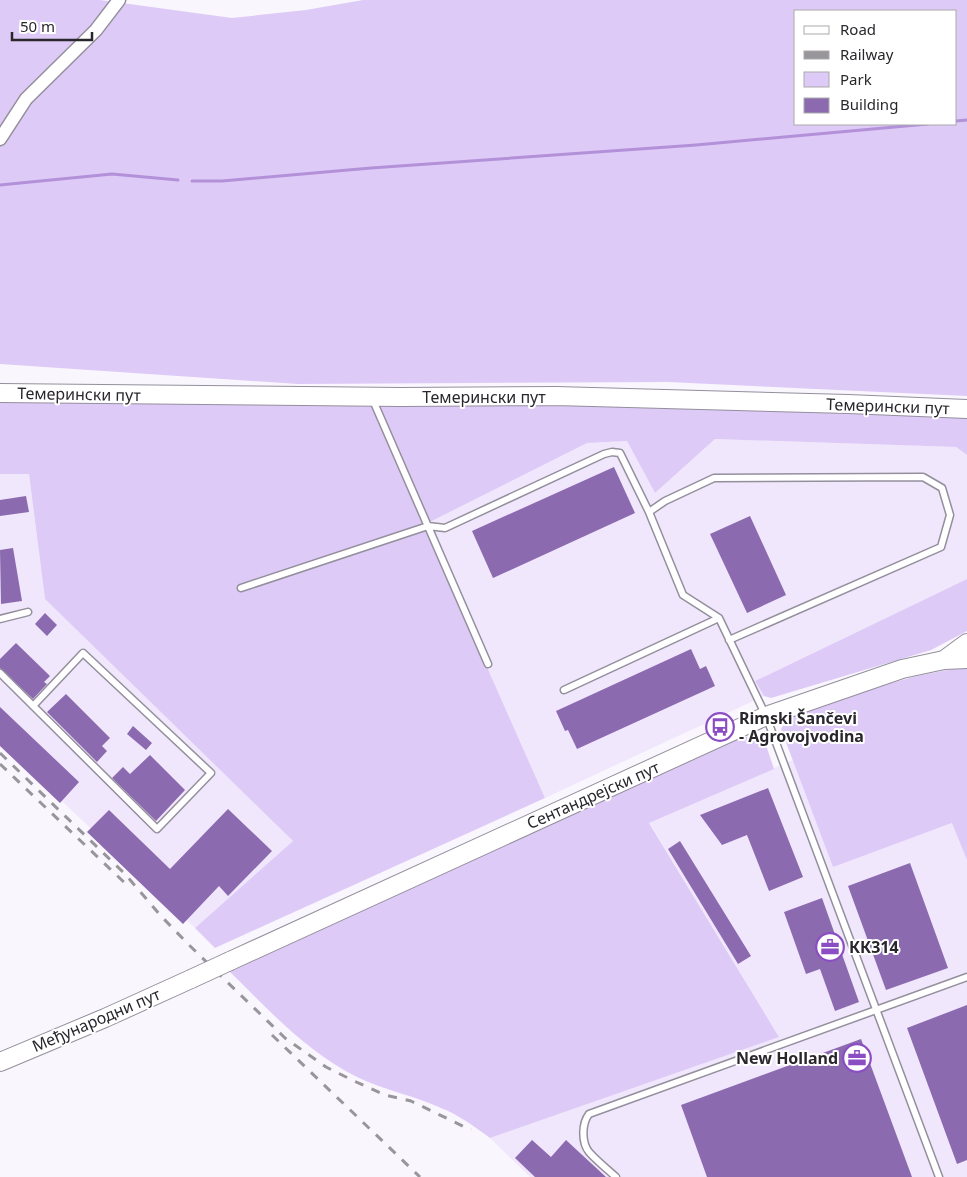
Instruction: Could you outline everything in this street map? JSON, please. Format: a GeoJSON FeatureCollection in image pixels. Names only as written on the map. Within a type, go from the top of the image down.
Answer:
{"type":"FeatureCollection","features":[{"type":"Feature","properties":{"kind":"main road","name":"Темерински пут"},"geometry":{"type":"LineString","coordinates":[[0,393],[648,398],[967,409]]}},
{"type":"Feature","properties":{"kind":"main road"},"geometry":{"type":"LineString","coordinates":[[944,660],[967,644]]}},
{"type":"Feature","properties":{"kind":"main road","name":"Сентандрејски пут"},"geometry":{"type":"LineString","coordinates":[[191,979],[766,716],[902,669],[944,660],[967,659]]}},
{"type":"Feature","properties":{"kind":"main road","name":"Међународни пут"},"geometry":{"type":"LineString","coordinates":[[0,1062],[191,979]]}},
{"type":"Feature","properties":{"kind":"street"},"geometry":{"type":"LineString","coordinates":[[0,140],[26,99],[96,30],[119,0]]}},
{"type":"Feature","properties":{"kind":"lane"},"geometry":{"type":"LineString","coordinates":[[372,397],[488,664]]}},
{"type":"Feature","properties":{"kind":"lane"},"geometry":{"type":"LineString","coordinates":[[241,588],[428,526],[445,528],[604,454],[612,452],[620,454],[649,512],[683,595],[719,618],[766,716],[939,1177]]}},
{"type":"Feature","properties":{"kind":"lane"},"geometry":{"type":"LineString","coordinates":[[649,512],[665,501],[714,478],[923,477],[942,488],[950,515],[941,547],[729,640]]}},
{"type":"Feature","properties":{"kind":"lane"},"geometry":{"type":"LineString","coordinates":[[0,619],[28,612]]}},
{"type":"Feature","properties":{"kind":"lane"},"geometry":{"type":"LineString","coordinates":[[564,690],[719,618]]}},
{"type":"Feature","properties":{"kind":"lane"},"geometry":{"type":"LineString","coordinates":[[0,673],[157,829],[211,774],[83,653],[34,706]]}},
{"type":"Feature","properties":{"kind":"lane"},"geometry":{"type":"LineString","coordinates":[[616,1177],[588,1150],[584,1135],[584,1120],[589,1114],[967,977]]}},
{"type":"Feature","properties":{"kind":"shaded area"},"geometry":{"type":"Polygon","coordinates":[[[715,439],[956,447],[967,455],[967,579],[755,681],[764,696],[545,798],[424,525],[587,443],[627,441],[655,493],[715,439]]]}},
{"type":"Feature","properties":{"kind":"shaded area"},"geometry":{"type":"Polygon","coordinates":[[[0,474],[29,474],[45,599],[293,841],[195,928],[0,742],[0,474]]]}},
{"type":"Feature","properties":{"kind":"shaded area"},"geometry":{"type":"Polygon","coordinates":[[[793,760],[833,866],[953,823],[967,860],[967,1177],[530,1177],[490,1138],[779,1037],[649,822],[793,760]]]}},
{"type":"Feature","properties":{"kind":"green space"},"geometry":{"type":"Polygon","coordinates":[[[0,0],[100,0],[232,18],[306,10],[363,0],[967,0],[967,396],[668,382],[298,384],[0,364],[0,0]]]}},
{"type":"Feature","properties":{"kind":"green space"},"geometry":{"type":"Polygon","coordinates":[[[0,393],[967,408],[967,455],[956,447],[715,439],[655,493],[627,441],[587,443],[424,525],[545,798],[215,948],[195,928],[293,841],[45,599],[29,474],[0,474],[0,393]]]}},
{"type":"Feature","properties":{"kind":"green space"},"geometry":{"type":"Polygon","coordinates":[[[967,579],[967,631],[931,650],[771,698],[764,696],[755,681],[967,579]]]}},
{"type":"Feature","properties":{"kind":"green space"},"geometry":{"type":"Polygon","coordinates":[[[967,666],[967,860],[952,823],[833,867],[781,729],[789,716],[814,704],[917,676],[967,666]]]}},
{"type":"Feature","properties":{"kind":"green space"},"geometry":{"type":"Polygon","coordinates":[[[740,736],[758,738],[766,745],[774,769],[649,823],[779,1037],[490,1138],[448,1111],[420,1099],[365,1081],[336,1065],[319,1054],[286,1027],[226,968],[740,736]]]}},
{"type":"Feature","properties":{"kind":"building"},"geometry":{"type":"Polygon","coordinates":[[[614,467],[635,513],[493,578],[472,531],[614,467]]]}},
{"type":"Feature","properties":{"kind":"building"},"geometry":{"type":"Polygon","coordinates":[[[26,496],[29,512],[0,516],[0,500],[26,496]]]}},
{"type":"Feature","properties":{"kind":"building"},"geometry":{"type":"Polygon","coordinates":[[[750,516],[786,595],[747,613],[710,534],[750,516]]]}},
{"type":"Feature","properties":{"kind":"building"},"geometry":{"type":"Polygon","coordinates":[[[13,548],[22,601],[1,604],[0,550],[13,548]]]}},
{"type":"Feature","properties":{"kind":"building"},"geometry":{"type":"Polygon","coordinates":[[[45,613],[57,625],[47,636],[35,624],[45,613]]]}},
{"type":"Feature","properties":{"kind":"building"},"geometry":{"type":"Polygon","coordinates":[[[16,643],[50,676],[44,682],[47,684],[33,699],[0,668],[0,659],[16,643]]]}},
{"type":"Feature","properties":{"kind":"building"},"geometry":{"type":"Polygon","coordinates":[[[691,649],[700,669],[706,666],[715,686],[577,749],[568,730],[565,731],[556,711],[691,649]]]}},
{"type":"Feature","properties":{"kind":"building"},"geometry":{"type":"Polygon","coordinates":[[[66,694],[110,738],[102,746],[107,751],[97,762],[47,712],[66,694]]]}},
{"type":"Feature","properties":{"kind":"building"},"geometry":{"type":"Polygon","coordinates":[[[0,707],[79,782],[60,803],[0,746],[0,707]]]}},
{"type":"Feature","properties":{"kind":"building"},"geometry":{"type":"Polygon","coordinates":[[[133,726],[152,743],[146,750],[127,734],[133,726]]]}},
{"type":"Feature","properties":{"kind":"building"},"geometry":{"type":"Polygon","coordinates":[[[150,755],[185,790],[156,821],[112,778],[123,767],[130,774],[150,755]]]}},
{"type":"Feature","properties":{"kind":"building"},"geometry":{"type":"Polygon","coordinates":[[[768,788],[803,877],[769,891],[747,835],[722,845],[700,815],[768,788]]]}},
{"type":"Feature","properties":{"kind":"building"},"geometry":{"type":"Polygon","coordinates":[[[228,809],[272,851],[228,896],[219,886],[183,924],[87,832],[109,810],[170,869],[228,809]]]}},
{"type":"Feature","properties":{"kind":"building"},"geometry":{"type":"Polygon","coordinates":[[[680,841],[751,956],[738,964],[668,849],[680,841]]]}},
{"type":"Feature","properties":{"kind":"building"},"geometry":{"type":"Polygon","coordinates":[[[910,863],[948,968],[886,990],[848,886],[910,863]]]}},
{"type":"Feature","properties":{"kind":"building"},"geometry":{"type":"Polygon","coordinates":[[[822,898],[859,1002],[835,1011],[820,969],[806,974],[784,912],[822,898]]]}},
{"type":"Feature","properties":{"kind":"building"},"geometry":{"type":"Polygon","coordinates":[[[967,1005],[967,1160],[957,1164],[907,1028],[967,1005]]]}},
{"type":"Feature","properties":{"kind":"building"},"geometry":{"type":"Polygon","coordinates":[[[861,1039],[912,1177],[707,1177],[681,1105],[861,1039]]]}},
{"type":"Feature","properties":{"kind":"building"},"geometry":{"type":"Polygon","coordinates":[[[532,1140],[551,1157],[566,1140],[606,1177],[535,1177],[515,1158],[532,1140]]]}},
{"type":"Feature","properties":{"kind":"waterway"},"geometry":{"type":"LineString","coordinates":[[957,121],[967,120]]}},
{"type":"Feature","properties":{"kind":"waterway"},"geometry":{"type":"LineString","coordinates":[[192,181],[222,181],[371,168],[696,145],[917,125]]}},
{"type":"Feature","properties":{"kind":"waterway"},"geometry":{"type":"LineString","coordinates":[[0,185],[112,174],[178,180]]}},
{"type":"Feature","properties":{"kind":"railway"},"geometry":{"type":"LineString","coordinates":[[0,753],[125,874],[189,945],[285,1038],[326,1067],[354,1081],[385,1095],[411,1101],[471,1130]]}},
{"type":"Feature","properties":{"kind":"railway"},"geometry":{"type":"LineString","coordinates":[[0,764],[128,886]]}},
{"type":"Feature","properties":{"kind":"railway"},"geometry":{"type":"LineString","coordinates":[[272,1035],[420,1177]]}},
{"type":"Feature","properties":{"kind":"place","name":"Rimski Šančevi - Agrovojvodina"},"geometry":{"type":"Point","coordinates":[720,727]}},
{"type":"Feature","properties":{"kind":"place","name":"КК314"},"geometry":{"type":"Point","coordinates":[830,947]}},
{"type":"Feature","properties":{"kind":"place","name":"New Holland"},"geometry":{"type":"Point","coordinates":[857,1058]}}]}
